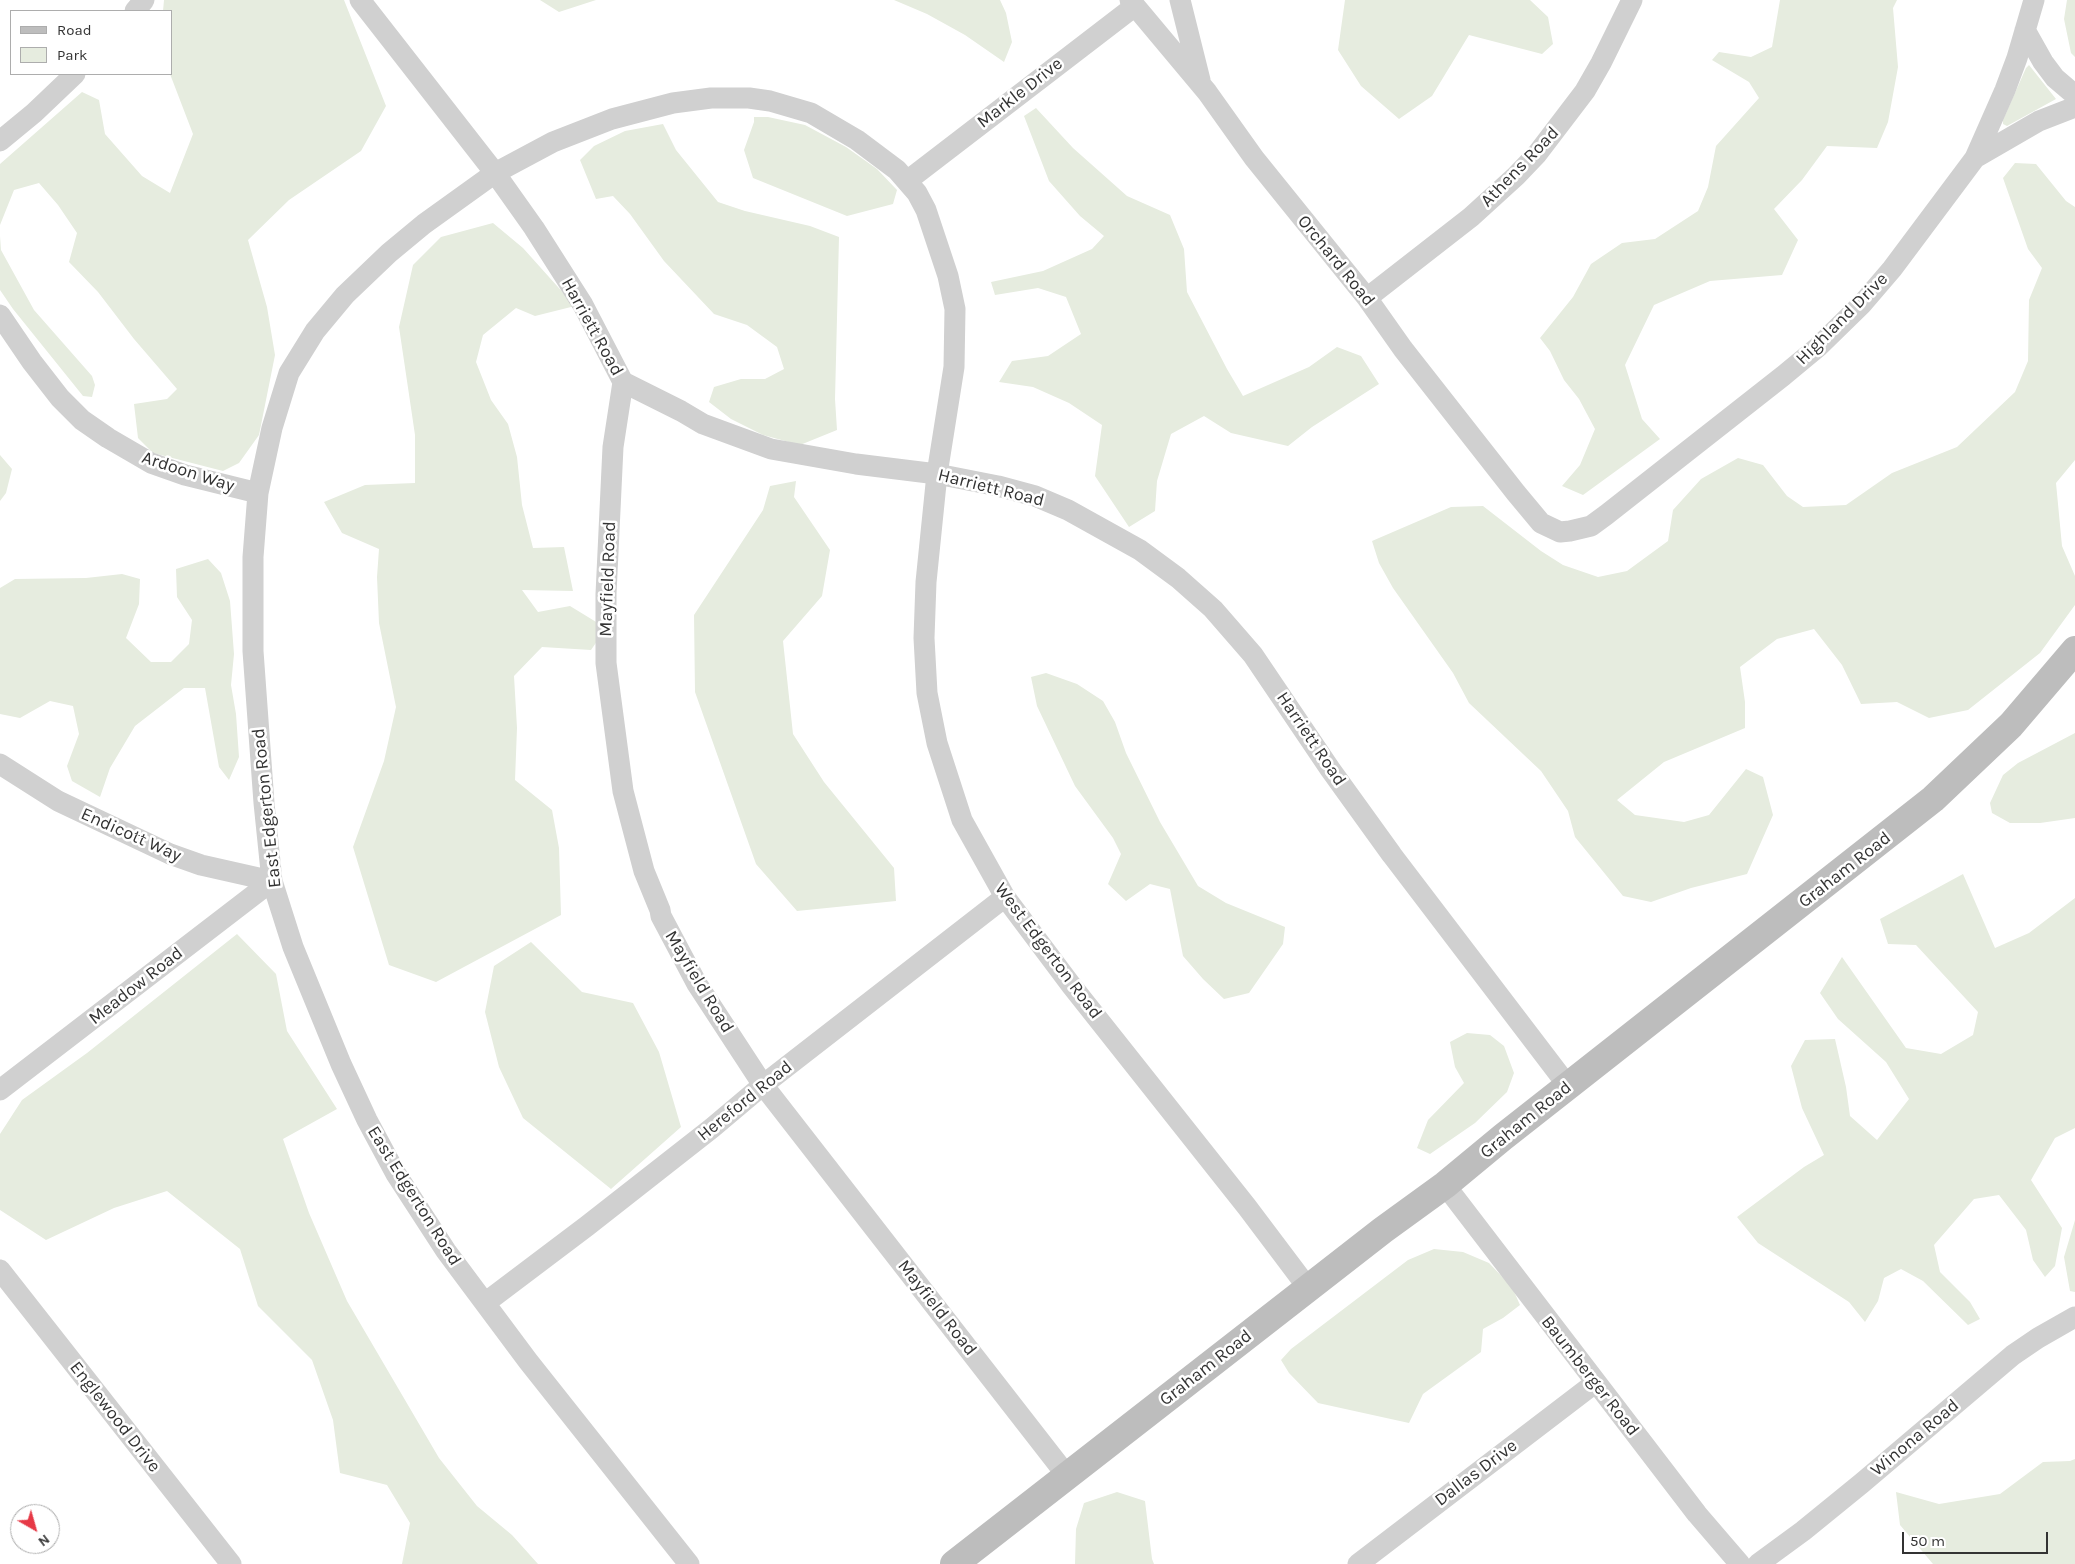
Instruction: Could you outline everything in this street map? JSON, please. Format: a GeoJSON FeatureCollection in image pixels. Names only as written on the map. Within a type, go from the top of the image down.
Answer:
{"type":"FeatureCollection","features":[{"type":"Feature","properties":{"kind":"main road","name":"Graham Road"},"geometry":{"type":"LineString","coordinates":[[954,1564],[1308,1288],[1445,1185],[1933,799],[2011,725],[2072,661]]}},
{"type":"Feature","properties":{"kind":"street"},"geometry":{"type":"LineString","coordinates":[[136,10],[144,0]]}},
{"type":"Feature","properties":{"kind":"street","name":"Harriett Road"},"geometry":{"type":"LineString","coordinates":[[360,0],[494,173],[534,228],[583,306],[623,382],[682,411],[703,424],[771,449],[856,464],[936,474],[998,486],[1035,496],[1068,510],[1140,550],[1178,578],[1213,609],[1253,655],[1392,855],[1568,1086]]}},
{"type":"Feature","properties":{"kind":"street"},"geometry":{"type":"LineString","coordinates":[[1180,0],[1202,87]]}},
{"type":"Feature","properties":{"kind":"street","name":"Athens Road"},"geometry":{"type":"LineString","coordinates":[[1366,298],[1471,217],[1537,154],[1585,91],[1609,48],[1632,0]]}},
{"type":"Feature","properties":{"kind":"street","name":"Highland Drive"},"geometry":{"type":"LineString","coordinates":[[1541,523],[1560,532],[1591,526],[1783,376],[1818,347],[1862,304],[1898,261],[1975,158],[2005,90],[2034,0]]}},
{"type":"Feature","properties":{"kind":"street","name":"Orchard Road"},"geometry":{"type":"LineString","coordinates":[[1132,3],[1202,87],[1254,158],[1366,298],[1403,349],[1541,523]]}},
{"type":"Feature","properties":{"kind":"street","name":"Markle Drive"},"geometry":{"type":"LineString","coordinates":[[907,181],[1132,3]]}},
{"type":"Feature","properties":{"kind":"street"},"geometry":{"type":"LineString","coordinates":[[2025,30],[2043,62],[2055,78],[2075,95]]}},
{"type":"Feature","properties":{"kind":"street"},"geometry":{"type":"LineString","coordinates":[[0,141],[34,113],[74,75]]}},
{"type":"Feature","properties":{"kind":"street","name":"West Edgerton Road"},"geometry":{"type":"LineString","coordinates":[[494,173],[553,142],[612,119],[673,103],[711,98],[749,98],[770,101],[811,113],[858,140],[881,157],[917,193],[926,210],[948,276],[955,309],[954,367],[936,474],[926,582],[924,638],[927,693],[941,759],[962,820],[1005,898],[1077,993],[1247,1207],[1308,1288]]}},
{"type":"Feature","properties":{"kind":"street"},"geometry":{"type":"LineString","coordinates":[[1975,158],[2039,121],[2075,107]]}},
{"type":"Feature","properties":{"kind":"street","name":"East Edgerton Road"},"geometry":{"type":"LineString","coordinates":[[494,173],[424,224],[389,253],[345,295],[315,331],[297,358],[283,389],[272,428],[258,493],[253,557],[253,651],[272,881],[293,947],[359,1103],[396,1174],[446,1251],[528,1361],[689,1564]]}},
{"type":"Feature","properties":{"kind":"street","name":"Ardoon Way"},"geometry":{"type":"LineString","coordinates":[[0,315],[32,362],[60,398],[82,420],[108,438],[151,463],[185,475],[258,493]]}},
{"type":"Feature","properties":{"kind":"street","name":"Mayfield Road"},"geometry":{"type":"LineString","coordinates":[[623,382],[613,447],[606,594],[606,663],[623,791],[644,871],[661,916],[697,984],[763,1085],[1068,1476]]}},
{"type":"Feature","properties":{"kind":"street","name":"Endicott Way"},"geometry":{"type":"LineString","coordinates":[[0,764],[58,801],[170,854],[200,865],[272,881]]}},
{"type":"Feature","properties":{"kind":"street","name":"Meadow Road"},"geometry":{"type":"LineString","coordinates":[[0,1090],[101,1015],[183,948],[272,881]]}},
{"type":"Feature","properties":{"kind":"street","name":"Hereford Road"},"geometry":{"type":"LineString","coordinates":[[485,1303],[1005,898]]}},
{"type":"Feature","properties":{"kind":"street","name":"Baumberger Road"},"geometry":{"type":"LineString","coordinates":[[1445,1185],[1595,1383],[1697,1514],[1740,1564]]}},
{"type":"Feature","properties":{"kind":"street","name":"Englewood Drive"},"geometry":{"type":"LineString","coordinates":[[0,1270],[232,1564]]}},
{"type":"Feature","properties":{"kind":"street","name":"Winona Road"},"geometry":{"type":"LineString","coordinates":[[1758,1564],[1803,1531],[1862,1483],[2013,1356],[2038,1338],[2075,1317]]}},
{"type":"Feature","properties":{"kind":"street","name":"Dallas Drive"},"geometry":{"type":"LineString","coordinates":[[1358,1564],[1595,1383]]}},
{"type":"Feature","properties":{"kind":"green space"},"geometry":{"type":"Polygon","coordinates":[[[164,0],[344,0],[386,106],[361,151],[289,200],[248,240],[267,307],[275,355],[259,435],[239,463],[223,471],[153,453],[138,438],[134,404],[167,399],[177,389],[134,339],[98,292],[69,262],[77,233],[58,205],[39,183],[14,190],[0,225],[0,164],[82,92],[99,100],[105,134],[142,176],[170,193],[193,134],[170,75],[172,75],[172,10],[163,10],[164,0]]]}},
{"type":"Feature","properties":{"kind":"green space"},"geometry":{"type":"Polygon","coordinates":[[[540,0],[596,0],[559,12],[540,0]]]}},
{"type":"Feature","properties":{"kind":"green space"},"geometry":{"type":"Polygon","coordinates":[[[894,0],[1000,0],[1006,13],[1012,42],[1004,62],[965,35],[927,14],[894,0]]]}},
{"type":"Feature","properties":{"kind":"green space"},"geometry":{"type":"Polygon","coordinates":[[[1345,0],[1530,0],[1548,17],[1553,44],[1542,54],[1469,35],[1432,96],[1399,119],[1361,86],[1338,50],[1345,0]]]}},
{"type":"Feature","properties":{"kind":"green space"},"geometry":{"type":"Polygon","coordinates":[[[1780,0],[1897,0],[1893,8],[1898,67],[1888,122],[1877,148],[1827,146],[1802,180],[1774,209],[1798,240],[1782,275],[1710,281],[1654,305],[1625,365],[1642,419],[1660,439],[1583,495],[1562,486],[1580,465],[1595,429],[1579,399],[1564,380],[1550,351],[1540,338],[1573,297],[1591,264],[1622,243],[1655,239],[1698,211],[1708,187],[1716,146],[1759,98],[1749,82],[1712,60],[1719,52],[1751,57],[1772,47],[1780,0]]]}},
{"type":"Feature","properties":{"kind":"green space"},"geometry":{"type":"Polygon","coordinates":[[[2067,0],[2075,0],[2075,57],[2071,53],[2064,19],[2067,0]]]}},
{"type":"Feature","properties":{"kind":"green space"},"geometry":{"type":"Polygon","coordinates":[[[2029,65],[2056,99],[2007,126],[2003,124],[2003,120],[2029,65]]]}},
{"type":"Feature","properties":{"kind":"green space"},"geometry":{"type":"Polygon","coordinates":[[[1036,108],[1073,148],[1127,196],[1170,215],[1184,249],[1187,292],[1243,396],[1309,367],[1337,347],[1361,356],[1379,384],[1312,427],[1288,446],[1231,433],[1204,416],[1171,434],[1157,481],[1155,511],[1129,527],[1095,476],[1102,425],[1069,403],[1033,387],[999,382],[1012,361],[1048,356],[1081,334],[1066,297],[1038,288],[995,295],[991,282],[1043,271],[1092,249],[1104,236],[1080,216],[1049,181],[1024,116],[1036,108]]]}},
{"type":"Feature","properties":{"kind":"green space"},"geometry":{"type":"Polygon","coordinates":[[[754,117],[768,117],[805,125],[846,147],[877,169],[897,190],[893,204],[847,216],[753,178],[744,150],[754,117]]]}},
{"type":"Feature","properties":{"kind":"green space"},"geometry":{"type":"Polygon","coordinates":[[[663,124],[676,150],[718,202],[745,211],[810,226],[839,237],[835,399],[837,430],[800,445],[763,435],[731,419],[709,402],[714,387],[741,379],[765,379],[784,369],[777,347],[747,325],[714,314],[664,261],[630,214],[613,196],[596,199],[580,160],[594,146],[625,131],[663,124]]]}},
{"type":"Feature","properties":{"kind":"green space"},"geometry":{"type":"Polygon","coordinates":[[[2015,163],[2036,164],[2066,201],[2075,207],[2075,460],[2056,483],[2062,546],[2075,576],[2075,605],[2040,653],[1968,710],[1929,718],[1897,702],[1861,704],[1842,665],[1814,629],[1777,639],[1740,667],[1745,702],[1745,728],[1664,762],[1617,800],[1635,815],[1684,822],[1709,815],[1746,769],[1763,777],[1773,815],[1747,874],[1691,888],[1651,902],[1623,896],[1575,837],[1568,811],[1541,771],[1469,703],[1453,673],[1393,588],[1379,563],[1372,541],[1451,507],[1483,506],[1541,551],[1563,565],[1598,577],[1627,571],[1668,541],[1673,510],[1701,479],[1738,458],[1763,465],[1787,496],[1803,507],[1846,505],[1892,473],[1957,447],[2015,392],[2028,361],[2029,300],[2042,268],[2028,249],[2003,178],[2015,163]]]}},
{"type":"Feature","properties":{"kind":"green space"},"geometry":{"type":"Polygon","coordinates":[[[493,223],[523,248],[575,306],[535,316],[516,308],[483,335],[476,362],[491,400],[508,424],[517,457],[522,505],[533,548],[564,547],[573,591],[522,590],[538,612],[570,606],[606,628],[591,650],[542,647],[514,676],[517,728],[515,780],[552,810],[559,848],[561,915],[436,982],[389,965],[353,847],[384,761],[396,707],[379,623],[377,577],[379,549],[342,533],[324,502],[365,485],[415,483],[415,435],[399,327],[413,265],[441,237],[493,223]]]}},
{"type":"Feature","properties":{"kind":"green space"},"geometry":{"type":"Polygon","coordinates":[[[0,236],[1,250],[34,310],[92,376],[95,385],[92,397],[83,396],[0,290],[0,236]]]}},
{"type":"Feature","properties":{"kind":"green space"},"geometry":{"type":"Polygon","coordinates":[[[0,455],[12,469],[6,493],[0,501],[0,455]]]}},
{"type":"Feature","properties":{"kind":"green space"},"geometry":{"type":"Polygon","coordinates":[[[796,481],[794,497],[830,550],[822,596],[783,641],[793,734],[824,782],[894,868],[896,901],[797,911],[756,864],[695,692],[694,615],[763,510],[770,486],[796,481]]]}},
{"type":"Feature","properties":{"kind":"green space"},"geometry":{"type":"Polygon","coordinates":[[[208,559],[221,573],[230,601],[234,654],[231,685],[236,714],[239,757],[229,780],[219,767],[205,688],[184,688],[135,726],[110,768],[100,797],[72,781],[67,766],[79,734],[73,706],[50,701],[20,718],[0,714],[0,588],[15,579],[86,578],[122,574],[140,579],[139,604],[126,638],[151,662],[171,662],[189,644],[192,620],[177,597],[176,569],[208,559]]]}},
{"type":"Feature","properties":{"kind":"green space"},"geometry":{"type":"Polygon","coordinates":[[[1046,673],[1077,684],[1103,701],[1115,722],[1126,753],[1160,822],[1198,886],[1226,903],[1285,927],[1283,944],[1249,993],[1224,999],[1183,956],[1170,889],[1150,884],[1126,901],[1108,884],[1121,854],[1113,838],[1075,786],[1037,706],[1031,677],[1046,673]]]}},
{"type":"Feature","properties":{"kind":"green space"},"geometry":{"type":"Polygon","coordinates":[[[2075,733],[2075,818],[2040,823],[2010,823],[1992,813],[1990,803],[2003,775],[2018,763],[2075,733]]]}},
{"type":"Feature","properties":{"kind":"green space"},"geometry":{"type":"Polygon","coordinates":[[[1963,874],[1995,948],[2029,933],[2075,898],[2075,1128],[2055,1138],[2031,1180],[2062,1228],[2055,1266],[2045,1277],[2033,1260],[2026,1230],[1999,1195],[1974,1199],[1934,1245],[1940,1272],[1970,1302],[1980,1319],[1968,1325],[1923,1281],[1901,1269],[1884,1278],[1878,1301],[1865,1322],[1849,1302],[1758,1243],[1737,1217],[1804,1167],[1824,1155],[1802,1108],[1791,1066],[1805,1040],[1835,1039],[1846,1087],[1850,1116],[1877,1140],[1909,1099],[1886,1062],[1838,1019],[1820,993],[1842,957],[1906,1048],[1941,1054],[1973,1035],[1978,1012],[1916,945],[1888,944],[1880,919],[1963,874]]]}},
{"type":"Feature","properties":{"kind":"green space"},"geometry":{"type":"Polygon","coordinates":[[[237,934],[276,974],[287,1031],[337,1109],[283,1139],[309,1213],[347,1301],[439,1458],[477,1506],[512,1535],[538,1564],[402,1564],[410,1523],[387,1485],[340,1473],[333,1420],[312,1360],[258,1306],[240,1249],[167,1191],[114,1208],[46,1240],[0,1210],[0,1134],[22,1100],[87,1053],[237,934]]]}},
{"type":"Feature","properties":{"kind":"green space"},"geometry":{"type":"Polygon","coordinates":[[[531,942],[582,992],[633,1003],[659,1052],[681,1127],[611,1189],[523,1118],[499,1067],[485,1012],[494,966],[531,942]]]}},
{"type":"Feature","properties":{"kind":"green space"},"geometry":{"type":"Polygon","coordinates":[[[1467,1033],[1490,1035],[1504,1046],[1514,1073],[1507,1092],[1475,1123],[1430,1154],[1417,1148],[1428,1120],[1464,1083],[1455,1067],[1450,1042],[1467,1033]]]}},
{"type":"Feature","properties":{"kind":"green space"},"geometry":{"type":"Polygon","coordinates":[[[2075,1220],[2075,1292],[2070,1291],[2064,1257],[2075,1220]]]}},
{"type":"Feature","properties":{"kind":"green space"},"geometry":{"type":"Polygon","coordinates":[[[1434,1249],[1463,1252],[1489,1263],[1512,1287],[1520,1305],[1503,1318],[1483,1329],[1481,1352],[1423,1394],[1409,1423],[1318,1403],[1289,1373],[1281,1360],[1291,1349],[1408,1260],[1434,1249]]]}},
{"type":"Feature","properties":{"kind":"green space"},"geometry":{"type":"Polygon","coordinates":[[[2075,1459],[2075,1564],[1933,1564],[1900,1525],[1896,1492],[1939,1504],[2000,1494],[2043,1462],[2070,1461],[2075,1459]]]}},
{"type":"Feature","properties":{"kind":"green space"},"geometry":{"type":"Polygon","coordinates":[[[1117,1492],[1145,1501],[1154,1564],[1075,1564],[1076,1529],[1084,1503],[1117,1492]]]}}]}
